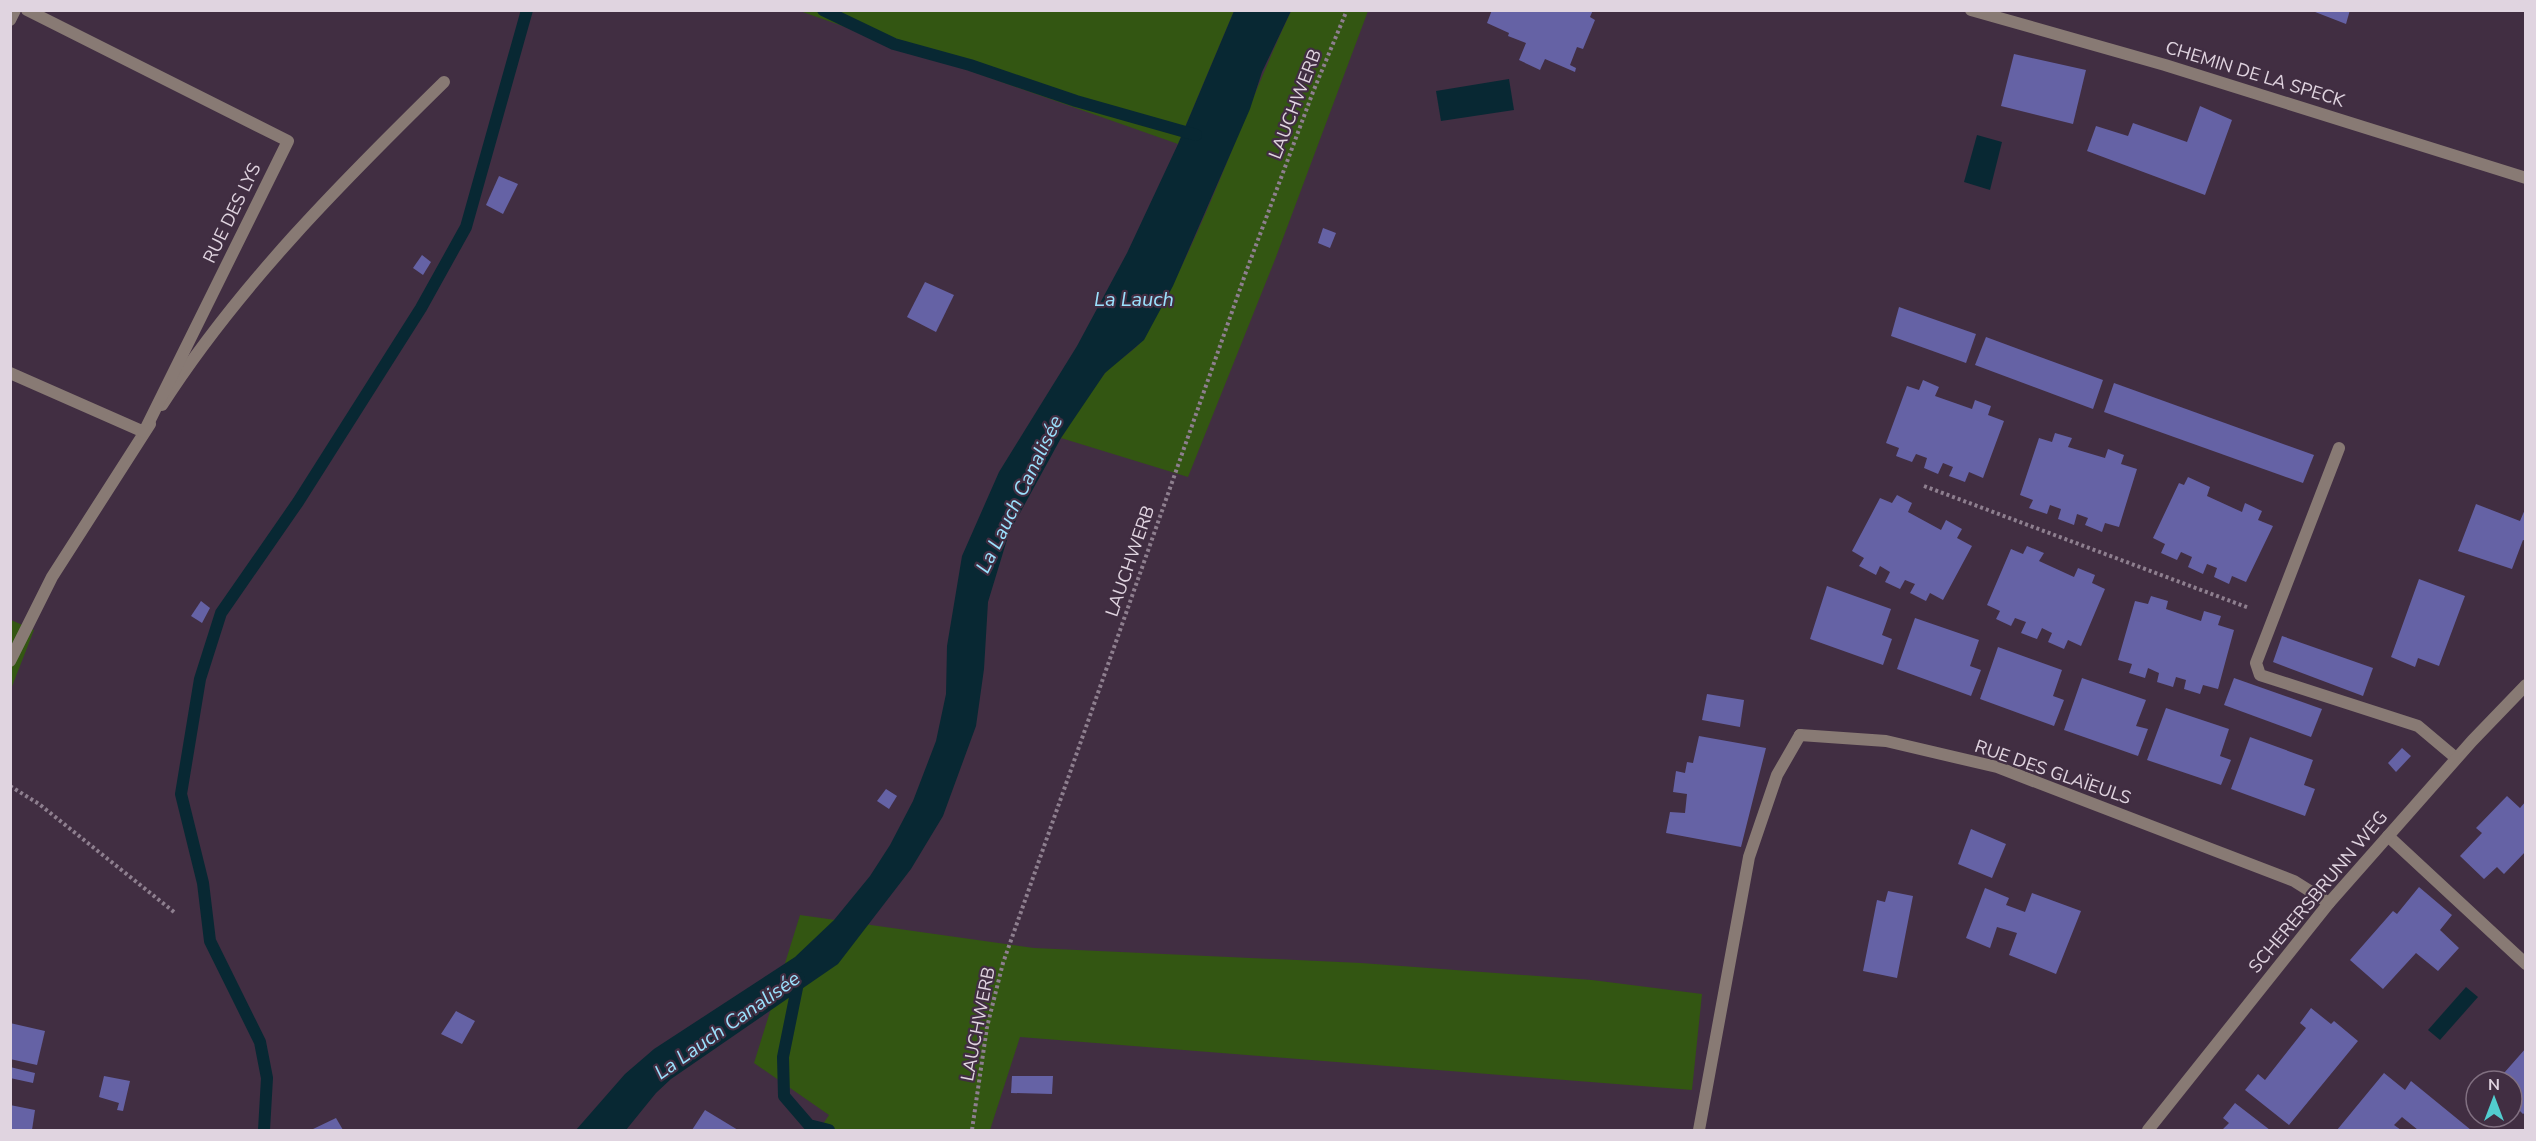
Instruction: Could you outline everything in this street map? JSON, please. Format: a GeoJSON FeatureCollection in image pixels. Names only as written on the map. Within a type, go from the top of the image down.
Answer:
{"type":"FeatureCollection","features":[{"type":"Feature","properties":{"kind":"street"},"geometry":{"type":"LineString","coordinates":[[10,20],[15,10]]}},
{"type":"Feature","properties":{"kind":"street","name":"RUE DES LYS"},"geometry":{"type":"LineString","coordinates":[[10,373],[144,432],[288,141],[27,10]]}},
{"type":"Feature","properties":{"kind":"street","name":"CHEMIN DE LA SPECK"},"geometry":{"type":"LineString","coordinates":[[1971,10],[2165,65],[2526,178]]}},
{"type":"Feature","properties":{"kind":"street"},"geometry":{"type":"LineString","coordinates":[[10,661],[52,577],[182,374],[261,274],[385,140],[444,82]]}},
{"type":"Feature","properties":{"kind":"street"},"geometry":{"type":"LineString","coordinates":[[2339,448],[2256,663],[2260,675],[2418,726],[2456,758]]}},
{"type":"Feature","properties":{"kind":"street","name":"SCHERERSBRUNN WEG"},"geometry":{"type":"LineString","coordinates":[[2148,1131],[2329,903],[2456,758],[2526,684]]}},
{"type":"Feature","properties":{"kind":"street","name":"RUE DES GLAÏEULS"},"geometry":{"type":"LineString","coordinates":[[1699,1131],[1749,857],[1777,775],[1800,735],[1886,741],[1997,767],[2294,881],[2329,903]]}},
{"type":"Feature","properties":{"kind":"street"},"geometry":{"type":"LineString","coordinates":[[2388,836],[2526,964]]}},
{"type":"Feature","properties":{"kind":"path","name":"LAUCHWERB"},"geometry":{"type":"LineString","coordinates":[[972,1131],[987,1026],[1003,963],[1246,272],[1313,92],[1347,10]]}},
{"type":"Feature","properties":{"kind":"path"},"geometry":{"type":"LineString","coordinates":[[1924,486],[2274,618]]}},
{"type":"Feature","properties":{"kind":"path"},"geometry":{"type":"LineString","coordinates":[[10,786],[39,804],[174,912]]}},
{"type":"Feature","properties":{"kind":"green space"},"geometry":{"type":"Polygon","coordinates":[[[800,11],[1234,11],[1178,144],[800,11]]]}},
{"type":"Feature","properties":{"kind":"green space"},"geometry":{"type":"Polygon","coordinates":[[[1291,11],[1368,11],[1276,257],[1188,477],[1061,438],[1105,373],[1132,351],[1145,336],[1186,257],[1291,11]]]}},
{"type":"Feature","properties":{"kind":"green space"},"geometry":{"type":"Polygon","coordinates":[[[11,620],[34,630],[11,689],[11,620]]]}},
{"type":"Feature","properties":{"kind":"green space"},"geometry":{"type":"Polygon","coordinates":[[[800,915],[1034,948],[1361,963],[1592,980],[1702,994],[1692,1090],[1020,1037],[990,1130],[819,1130],[829,1115],[754,1063],[800,915]]]}},
{"type":"Feature","properties":{"kind":"water","name":"La Lauch"},"geometry":{"type":"Polygon","coordinates":[[[1234,11],[1291,11],[1262,72],[1250,109],[1173,286],[1144,340],[1105,373],[1061,438],[1009,533],[988,602],[984,669],[976,726],[943,816],[911,869],[838,964],[671,1079],[656,1093],[626,1130],[576,1130],[625,1074],[654,1049],[795,957],[834,920],[870,876],[890,845],[913,801],[936,741],[946,694],[947,646],[962,556],[999,472],[1077,346],[1127,253],[1178,144],[1234,11]]]}},
{"type":"Feature","properties":{"kind":"water"},"geometry":{"type":"Polygon","coordinates":[[[1509,79],[1514,110],[1441,121],[1436,91],[1509,79]]]}},
{"type":"Feature","properties":{"kind":"water"},"geometry":{"type":"Polygon","coordinates":[[[1977,135],[2002,142],[1990,190],[1964,182],[1977,135]]]}},
{"type":"Feature","properties":{"kind":"water"},"geometry":{"type":"Polygon","coordinates":[[[2466,987],[2478,997],[2440,1040],[2428,1030],[2466,987]]]}},
{"type":"Feature","properties":{"kind":"building"},"geometry":{"type":"Polygon","coordinates":[[[1492,10],[1593,10],[1590,17],[1595,20],[1583,49],[1577,47],[1570,65],[1576,68],[1575,72],[1545,59],[1540,70],[1519,60],[1526,43],[1508,36],[1509,33],[1487,23],[1492,10]]]}},
{"type":"Feature","properties":{"kind":"building"},"geometry":{"type":"Polygon","coordinates":[[[2310,10],[2350,10],[2346,24],[2310,10]]]}},
{"type":"Feature","properties":{"kind":"building"},"geometry":{"type":"Polygon","coordinates":[[[2014,54],[2086,70],[2073,124],[2001,106],[2014,54]]]}},
{"type":"Feature","properties":{"kind":"building"},"geometry":{"type":"Polygon","coordinates":[[[2200,106],[2232,120],[2205,195],[2087,151],[2096,126],[2128,136],[2133,123],[2187,142],[2200,106]]]}},
{"type":"Feature","properties":{"kind":"building"},"geometry":{"type":"Polygon","coordinates":[[[499,176],[518,184],[503,214],[486,205],[499,176]]]}},
{"type":"Feature","properties":{"kind":"building"},"geometry":{"type":"Polygon","coordinates":[[[1323,228],[1336,233],[1330,248],[1318,243],[1323,228]]]}},
{"type":"Feature","properties":{"kind":"building"},"geometry":{"type":"Polygon","coordinates":[[[422,255],[431,262],[423,275],[413,268],[422,255]]]}},
{"type":"Feature","properties":{"kind":"building"},"geometry":{"type":"Polygon","coordinates":[[[925,282],[954,295],[936,332],[907,317],[925,282]]]}},
{"type":"Feature","properties":{"kind":"building"},"geometry":{"type":"Polygon","coordinates":[[[1899,307],[1976,334],[1966,363],[1891,336],[1899,307]]]}},
{"type":"Feature","properties":{"kind":"building"},"geometry":{"type":"Polygon","coordinates":[[[1986,337],[2103,380],[2093,409],[1975,365],[1986,337]]]}},
{"type":"Feature","properties":{"kind":"building"},"geometry":{"type":"Polygon","coordinates":[[[1923,380],[1939,387],[1935,396],[1972,409],[1975,400],[1991,406],[1988,415],[2004,421],[1983,478],[1969,472],[1965,482],[1949,476],[1953,467],[1943,463],[1938,474],[1924,468],[1927,458],[1916,454],[1912,462],[1896,456],[1899,448],[1886,443],[1907,386],[1919,390],[1923,380]]]}},
{"type":"Feature","properties":{"kind":"building"},"geometry":{"type":"Polygon","coordinates":[[[2114,383],[2314,455],[2303,483],[2104,412],[2114,383]]]}},
{"type":"Feature","properties":{"kind":"building"},"geometry":{"type":"Polygon","coordinates":[[[2055,433],[2072,438],[2068,447],[2105,458],[2108,449],[2124,455],[2121,464],[2137,469],[2119,527],[2105,523],[2102,532],[2085,525],[2088,518],[2077,514],[2074,525],[2058,519],[2061,509],[2050,505],[2047,514],[2029,508],[2033,500],[2020,495],[2039,438],[2052,442],[2055,433]]]}},
{"type":"Feature","properties":{"kind":"building"},"geometry":{"type":"Polygon","coordinates":[[[2188,477],[2210,487],[2207,496],[2242,512],[2245,503],[2262,511],[2258,520],[2273,526],[2246,582],[2232,576],[2229,584],[2214,577],[2217,568],[2207,564],[2203,574],[2188,567],[2192,557],[2181,552],[2177,560],[2161,553],[2165,544],[2153,538],[2179,483],[2184,485],[2188,477]]]}},
{"type":"Feature","properties":{"kind":"building"},"geometry":{"type":"Polygon","coordinates":[[[1897,495],[1912,503],[1908,512],[1941,530],[1946,520],[1962,529],[1957,538],[1972,546],[1943,600],[1930,593],[1926,601],[1910,593],[1915,584],[1905,580],[1900,589],[1885,582],[1890,572],[1880,566],[1876,575],[1859,566],[1864,558],[1852,551],[1880,498],[1892,503],[1897,495]]]}},
{"type":"Feature","properties":{"kind":"building"},"geometry":{"type":"Polygon","coordinates":[[[2476,504],[2520,521],[2526,507],[2526,541],[2523,540],[2512,569],[2458,551],[2476,504]]]}},
{"type":"Feature","properties":{"kind":"building"},"geometry":{"type":"Polygon","coordinates":[[[2027,546],[2044,553],[2039,561],[2074,577],[2078,568],[2095,575],[2092,583],[2105,589],[2081,646],[2068,640],[2064,649],[2048,642],[2052,633],[2042,628],[2037,639],[2021,633],[2026,622],[2015,618],[2011,626],[1996,619],[2000,611],[1987,605],[2011,549],[2023,554],[2027,546]]]}},
{"type":"Feature","properties":{"kind":"building"},"geometry":{"type":"Polygon","coordinates":[[[2419,579],[2465,596],[2439,666],[2418,658],[2415,667],[2391,657],[2419,579]]]}},
{"type":"Feature","properties":{"kind":"building"},"geometry":{"type":"Polygon","coordinates":[[[1827,586],[1891,609],[1882,635],[1892,639],[1883,665],[1810,639],[1827,586]]]}},
{"type":"Feature","properties":{"kind":"building"},"geometry":{"type":"Polygon","coordinates":[[[2151,596],[2168,601],[2166,609],[2201,621],[2204,611],[2221,616],[2218,625],[2234,630],[2218,689],[2203,685],[2200,694],[2184,689],[2186,680],[2176,677],[2173,687],[2157,682],[2159,673],[2148,668],[2145,678],[2129,673],[2132,664],[2118,660],[2135,601],[2148,604],[2151,596]]]}},
{"type":"Feature","properties":{"kind":"building"},"geometry":{"type":"Polygon","coordinates":[[[201,601],[210,608],[202,623],[191,616],[201,601]]]}},
{"type":"Feature","properties":{"kind":"building"},"geometry":{"type":"Polygon","coordinates":[[[1915,618],[1979,640],[1970,666],[1981,670],[1971,696],[1897,669],[1915,618]]]}},
{"type":"Feature","properties":{"kind":"building"},"geometry":{"type":"Polygon","coordinates":[[[2282,636],[2373,668],[2363,696],[2273,662],[2282,636]]]}},
{"type":"Feature","properties":{"kind":"building"},"geometry":{"type":"Polygon","coordinates":[[[1998,647],[2062,670],[2053,696],[2064,700],[2054,726],[1980,699],[1998,647]]]}},
{"type":"Feature","properties":{"kind":"building"},"geometry":{"type":"Polygon","coordinates":[[[2082,678],[2146,700],[2136,726],[2148,729],[2138,756],[2064,730],[2082,678]]]}},
{"type":"Feature","properties":{"kind":"building"},"geometry":{"type":"Polygon","coordinates":[[[2234,678],[2322,709],[2311,737],[2224,705],[2234,678]]]}},
{"type":"Feature","properties":{"kind":"building"},"geometry":{"type":"Polygon","coordinates":[[[1707,694],[1744,700],[1740,727],[1702,720],[1707,694]]]}},
{"type":"Feature","properties":{"kind":"building"},"geometry":{"type":"Polygon","coordinates":[[[2166,708],[2229,729],[2220,756],[2231,760],[2221,785],[2147,760],[2166,708]]]}},
{"type":"Feature","properties":{"kind":"building"},"geometry":{"type":"Polygon","coordinates":[[[1699,736],[1766,748],[1741,847],[1666,833],[1670,812],[1685,813],[1687,794],[1673,792],[1676,771],[1685,773],[1687,762],[1693,763],[1699,736]]]}},
{"type":"Feature","properties":{"kind":"building"},"geometry":{"type":"Polygon","coordinates":[[[2250,737],[2313,760],[2304,785],[2315,789],[2305,816],[2231,789],[2250,737]]]}},
{"type":"Feature","properties":{"kind":"building"},"geometry":{"type":"Polygon","coordinates":[[[2402,748],[2411,756],[2396,772],[2388,763],[2402,748]]]}},
{"type":"Feature","properties":{"kind":"building"},"geometry":{"type":"Polygon","coordinates":[[[886,789],[897,796],[889,809],[877,801],[886,789]]]}},
{"type":"Feature","properties":{"kind":"building"},"geometry":{"type":"Polygon","coordinates":[[[2507,796],[2520,808],[2526,801],[2526,851],[2504,874],[2497,867],[2484,879],[2460,856],[2482,833],[2476,828],[2507,796]]]}},
{"type":"Feature","properties":{"kind":"building"},"geometry":{"type":"Polygon","coordinates":[[[1971,829],[2006,844],[1992,878],[1958,864],[1971,829]]]}},
{"type":"Feature","properties":{"kind":"building"},"geometry":{"type":"Polygon","coordinates":[[[2419,887],[2452,915],[2440,930],[2459,948],[2438,971],[2416,953],[2383,989],[2350,960],[2393,911],[2397,914],[2419,887]]]}},
{"type":"Feature","properties":{"kind":"building"},"geometry":{"type":"Polygon","coordinates":[[[1985,888],[2009,898],[2006,905],[2025,912],[2032,893],[2081,911],[2056,974],[2009,955],[2017,933],[1997,927],[1990,948],[1966,938],[1985,888]]]}},
{"type":"Feature","properties":{"kind":"building"},"geometry":{"type":"Polygon","coordinates":[[[1888,891],[1913,896],[1897,978],[1863,971],[1877,900],[1885,902],[1888,891]]]}},
{"type":"Feature","properties":{"kind":"building"},"geometry":{"type":"Polygon","coordinates":[[[2311,1008],[2331,1024],[2334,1021],[2358,1041],[2289,1125],[2245,1090],[2258,1074],[2265,1080],[2306,1028],[2300,1023],[2311,1008]]]}},
{"type":"Feature","properties":{"kind":"building"},"geometry":{"type":"Polygon","coordinates":[[[456,1011],[475,1021],[462,1044],[441,1034],[456,1011]]]}},
{"type":"Feature","properties":{"kind":"building"},"geometry":{"type":"Polygon","coordinates":[[[10,1023],[45,1031],[37,1065],[10,1059],[10,1023]]]}},
{"type":"Feature","properties":{"kind":"building"},"geometry":{"type":"Polygon","coordinates":[[[2526,1048],[2526,1112],[2524,1113],[2524,1069],[2508,1069],[2526,1048]]]}},
{"type":"Feature","properties":{"kind":"building"},"geometry":{"type":"Polygon","coordinates":[[[10,1067],[35,1073],[33,1083],[10,1078],[10,1067]]]}},
{"type":"Feature","properties":{"kind":"building"},"geometry":{"type":"Polygon","coordinates":[[[2384,1073],[2405,1090],[2411,1081],[2464,1124],[2464,1129],[2471,1130],[2418,1130],[2402,1117],[2394,1125],[2401,1130],[2337,1130],[2384,1073]]]}},
{"type":"Feature","properties":{"kind":"building"},"geometry":{"type":"Polygon","coordinates":[[[104,1076],[130,1081],[123,1111],[117,1110],[119,1103],[99,1097],[104,1076]]]}},
{"type":"Feature","properties":{"kind":"building"},"geometry":{"type":"Polygon","coordinates":[[[1012,1076],[1053,1076],[1052,1094],[1011,1093],[1012,1076]]]}},
{"type":"Feature","properties":{"kind":"building"},"geometry":{"type":"Polygon","coordinates":[[[2235,1103],[2270,1130],[2222,1130],[2229,1123],[2223,1118],[2235,1103]]]}},
{"type":"Feature","properties":{"kind":"building"},"geometry":{"type":"Polygon","coordinates":[[[10,1105],[35,1110],[32,1130],[10,1130],[10,1105]]]}},
{"type":"Feature","properties":{"kind":"building"},"geometry":{"type":"Polygon","coordinates":[[[705,1110],[738,1130],[692,1130],[705,1110]]]}},
{"type":"Feature","properties":{"kind":"building"},"geometry":{"type":"Polygon","coordinates":[[[336,1118],[343,1130],[311,1130],[336,1118]]]}},
{"type":"Feature","properties":{"kind":"waterway"},"geometry":{"type":"LineString","coordinates":[[264,1130],[267,1078],[260,1042],[210,941],[203,883],[181,794],[200,679],[221,613],[298,502],[421,308],[466,227],[527,10]]}},
{"type":"Feature","properties":{"kind":"waterway"},"geometry":{"type":"LineString","coordinates":[[823,10],[894,44],[970,65],[1076,101],[1196,135]]}},
{"type":"Feature","properties":{"kind":"waterway","name":"La Lauch Canalisée"},"geometry":{"type":"LineString","coordinates":[[799,978],[783,1057],[784,1096],[809,1125],[829,1130]]}}]}
